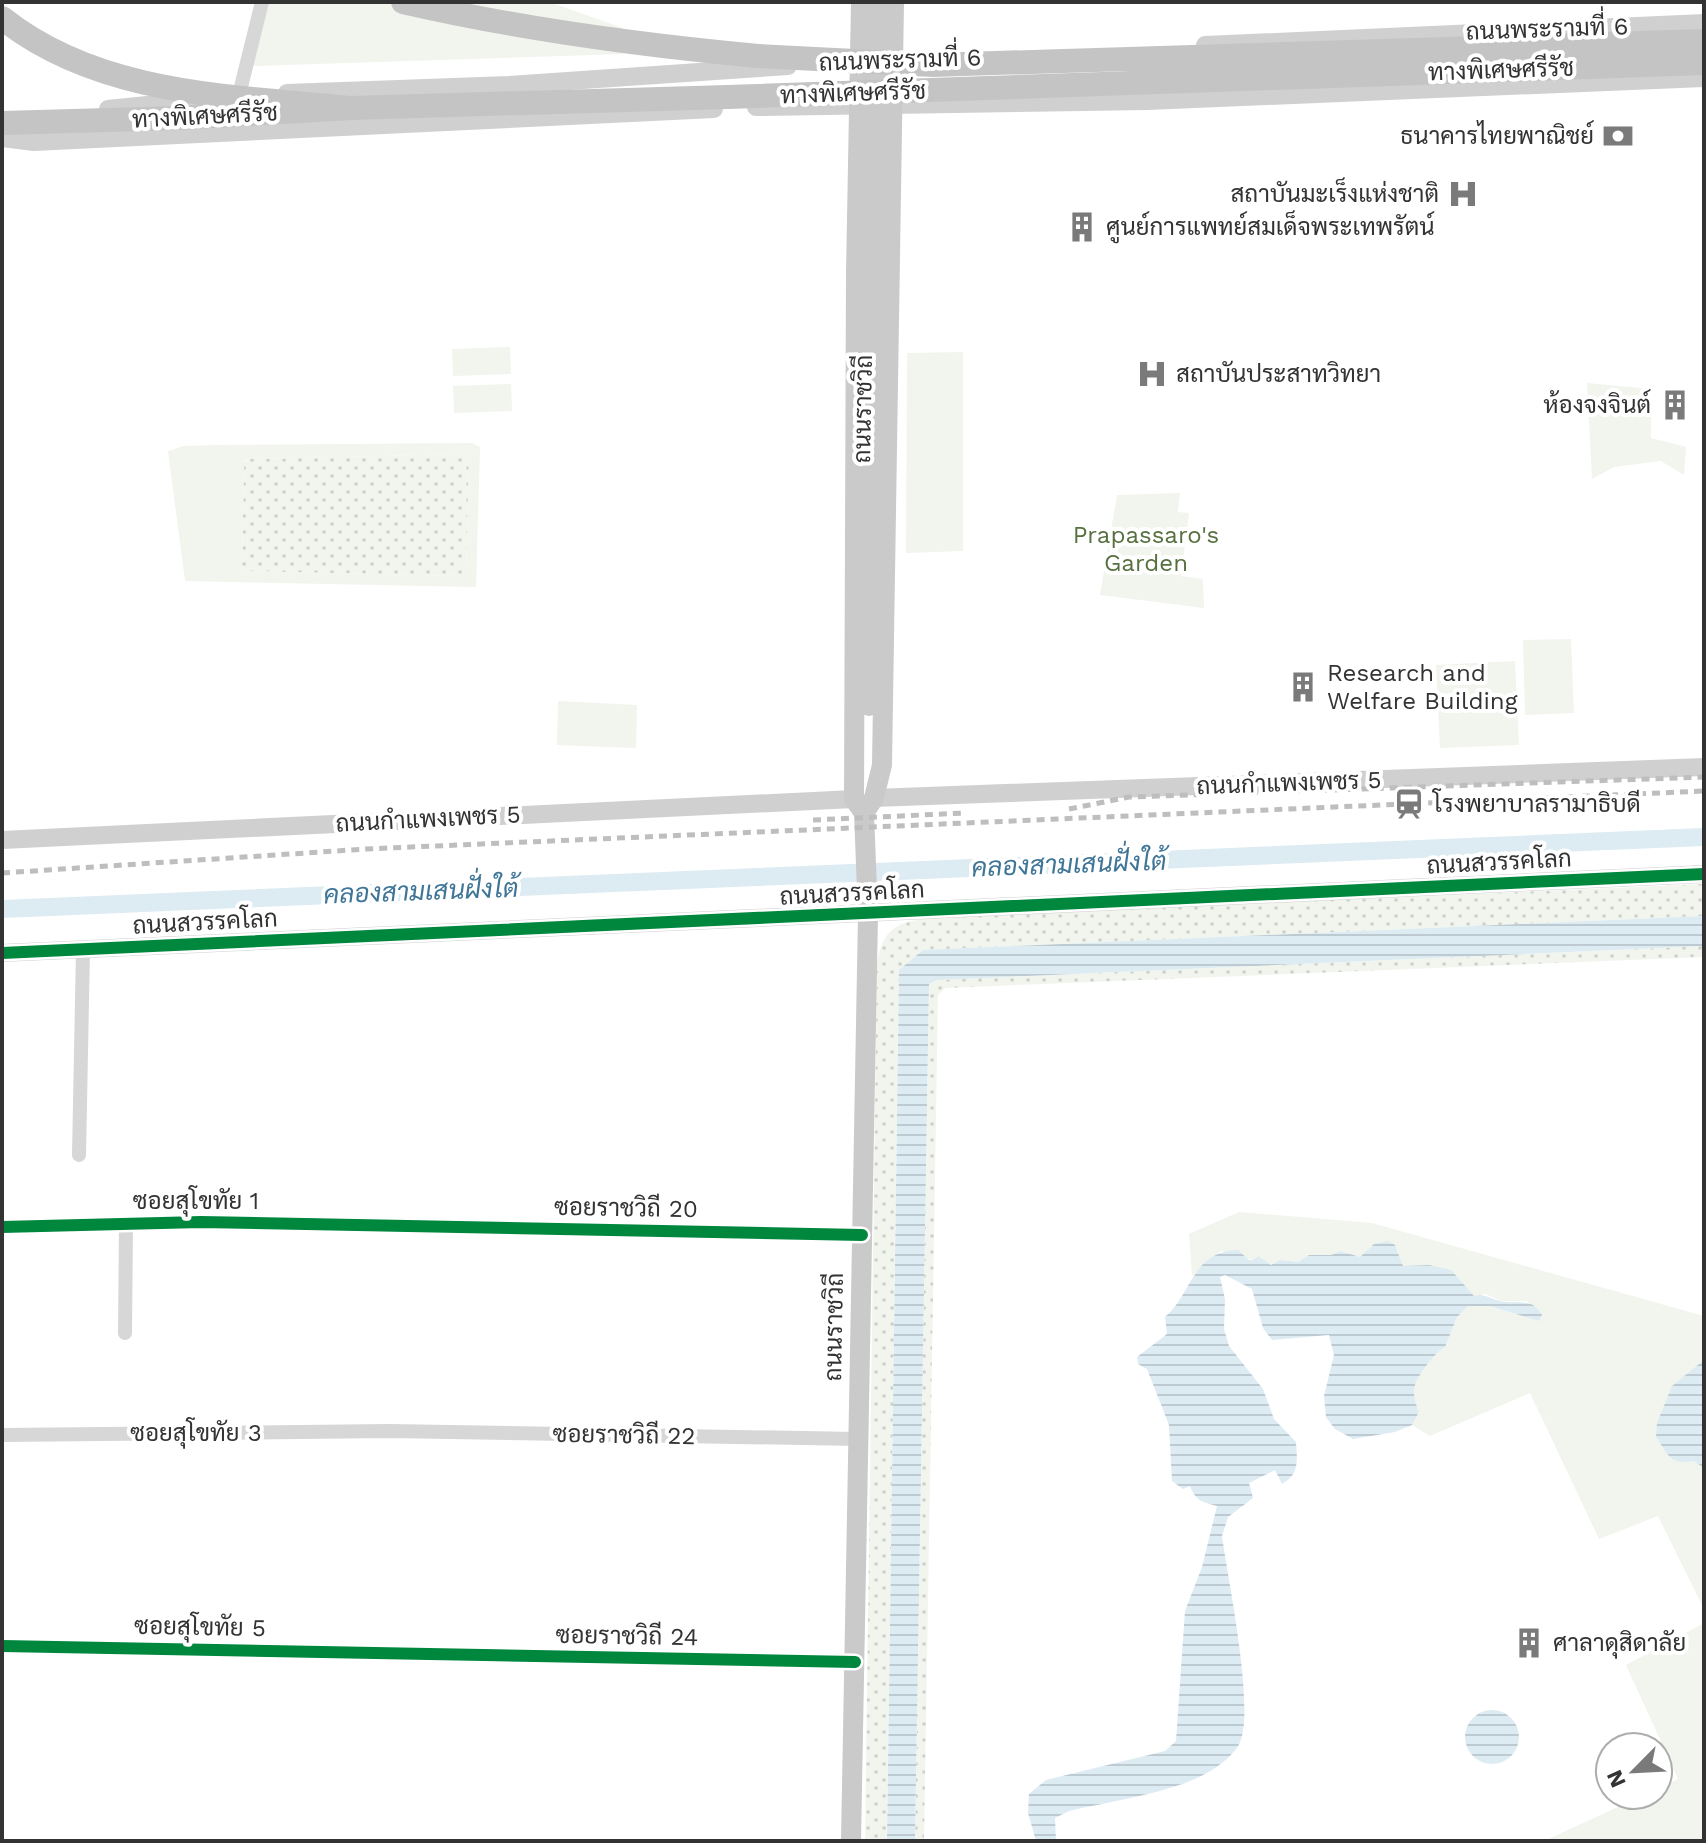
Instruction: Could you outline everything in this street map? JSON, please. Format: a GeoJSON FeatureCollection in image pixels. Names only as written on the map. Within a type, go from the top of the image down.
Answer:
{"type":"FeatureCollection","features":[{"type":"Feature","properties":{"kind":"highway"},"geometry":{"type":"LineString","coordinates":[[403,2],[554,31]]}},
{"type":"Feature","properties":{"kind":"highway"},"geometry":{"type":"LineString","coordinates":[[472,2],[554,31]]}},
{"type":"Feature","properties":{"kind":"highway"},"geometry":{"type":"LineString","coordinates":[[2,18],[72,61],[167,90],[351,108]]}},
{"type":"Feature","properties":{"kind":"highway","name":"ทางพิเศษศรีรัช"},"geometry":{"type":"LineString","coordinates":[[554,31],[670,48],[758,56],[933,65],[1704,41]]}},
{"type":"Feature","properties":{"kind":"highway","name":"ทางพิเศษศรีรัช"},"geometry":{"type":"LineString","coordinates":[[2,122],[1704,63]]}},
{"type":"Feature","properties":{"kind":"main road","name":"ถนนราชวิถี"},"geometry":{"type":"LineString","coordinates":[[851,1841],[867,907],[858,179],[861,2]]}},
{"type":"Feature","properties":{"kind":"main road"},"geometry":{"type":"LineString","coordinates":[[867,799],[871,767],[869,706],[877,2]]}},
{"type":"Feature","properties":{"kind":"main road","name":"ถนนราชวิถี"},"geometry":{"type":"LineString","coordinates":[[867,799],[882,765],[894,2]]}},
{"type":"Feature","properties":{"kind":"main road","name":"ถนนพระรามที่ 6"},"geometry":{"type":"LineString","coordinates":[[2,122],[39,113],[116,109],[239,95],[509,85],[712,73],[860,60],[1704,23]]}},
{"type":"Feature","properties":{"kind":"main road"},"geometry":{"type":"LineString","coordinates":[[1398,35],[1400,91]]}},
{"type":"Feature","properties":{"kind":"main road"},"geometry":{"type":"LineString","coordinates":[[1119,49],[1290,94]]}},
{"type":"Feature","properties":{"kind":"main road","name":"ถนนพระรามที่ 6"},"geometry":{"type":"LineString","coordinates":[[2,138],[34,142],[712,109],[1147,101],[1704,78]]}},
{"type":"Feature","properties":{"kind":"main road"},"geometry":{"type":"LineString","coordinates":[[858,179],[879,168],[893,178]]}},
{"type":"Feature","properties":{"kind":"main road","name":"ถนนกำแพงเพชร 5"},"geometry":{"type":"LineString","coordinates":[[2,840],[867,799],[1704,767]]}},
{"type":"Feature","properties":{"kind":"main road","name":"ถนนสวรรคโลก"},"geometry":{"type":"LineString","coordinates":[[2,953],[867,907],[1704,874]]}},
{"type":"Feature","properties":{"kind":"street"},"geometry":{"type":"LineString","coordinates":[[239,95],[262,2]]}},
{"type":"Feature","properties":{"kind":"street"},"geometry":{"type":"LineString","coordinates":[[79,1155],[83,950]]}},
{"type":"Feature","properties":{"kind":"street","name":"ซอยสุโขทัย 1"},"geometry":{"type":"LineString","coordinates":[[2,1227],[201,1222],[390,1226]]}},
{"type":"Feature","properties":{"kind":"street"},"geometry":{"type":"LineString","coordinates":[[125,1333],[126,1224]]}},
{"type":"Feature","properties":{"kind":"street","name":"ซอยราชวิถี 20"},"geometry":{"type":"LineString","coordinates":[[390,1226],[862,1235]]}},
{"type":"Feature","properties":{"kind":"street","name":"ซอยราชวิถี 22"},"geometry":{"type":"LineString","coordinates":[[390,1431],[858,1439]]}},
{"type":"Feature","properties":{"kind":"street","name":"ซอยสุโขทัย 3"},"geometry":{"type":"LineString","coordinates":[[2,1435],[390,1431]]}},
{"type":"Feature","properties":{"kind":"street","name":"ซอยสุโขทัย 5"},"geometry":{"type":"LineString","coordinates":[[2,1646],[397,1653]]}},
{"type":"Feature","properties":{"kind":"street","name":"ซอยราชวิถี 24"},"geometry":{"type":"LineString","coordinates":[[397,1653],[855,1662]]}},
{"type":"Feature","properties":{"kind":"green space"},"geometry":{"type":"Polygon","coordinates":[[[269,2],[549,2],[623,28],[623,54],[251,66],[269,2]]]}},
{"type":"Feature","properties":{"kind":"green space"},"geometry":{"type":"Polygon","coordinates":[[[510,347],[511,374],[453,376],[452,349],[510,347]]]}},
{"type":"Feature","properties":{"kind":"green space"},"geometry":{"type":"Polygon","coordinates":[[[963,352],[963,551],[906,553],[907,353],[963,352]]]}},
{"type":"Feature","properties":{"kind":"green space"},"geometry":{"type":"Polygon","coordinates":[[[1587,383],[1651,389],[1651,438],[1686,447],[1684,475],[1661,461],[1614,467],[1592,479],[1587,383]]]}},
{"type":"Feature","properties":{"kind":"green space"},"geometry":{"type":"Polygon","coordinates":[[[511,384],[512,411],[454,413],[453,386],[511,384]]]}},
{"type":"Feature","properties":{"kind":"green space"},"geometry":{"type":"Polygon","coordinates":[[[472,443],[480,447],[476,587],[185,581],[168,451],[183,446],[472,443]],[[464,454],[244,461],[242,567],[247,571],[462,576],[466,573],[469,459],[464,454]]]}},
{"type":"Feature","properties":{"kind":"green space"},"geometry":{"type":"Polygon","coordinates":[[[464,454],[469,459],[466,574],[247,571],[242,567],[244,462],[250,459],[464,454]]]}},
{"type":"Feature","properties":{"kind":"green space","name":"Prapassaro's Garden"},"geometry":{"type":"Polygon","coordinates":[[[1180,493],[1178,512],[1189,513],[1181,576],[1203,579],[1204,608],[1100,595],[1117,495],[1180,493]]]}},
{"type":"Feature","properties":{"kind":"green space"},"geometry":{"type":"Polygon","coordinates":[[[1571,639],[1574,713],[1525,715],[1523,640],[1571,639]]]}},
{"type":"Feature","properties":{"kind":"green space"},"geometry":{"type":"Polygon","coordinates":[[[1515,661],[1519,745],[1440,748],[1436,665],[1515,661]]]}},
{"type":"Feature","properties":{"kind":"green space"},"geometry":{"type":"Polygon","coordinates":[[[558,701],[637,705],[636,748],[557,745],[558,701]]]}},
{"type":"Feature","properties":{"kind":"green space"},"geometry":{"type":"Polygon","coordinates":[[[1704,884],[1704,916],[923,950],[899,970],[887,1841],[865,1841],[877,964],[884,940],[890,932],[905,923],[939,917],[1704,884]]]}},
{"type":"Feature","properties":{"kind":"green space"},"geometry":{"type":"Polygon","coordinates":[[[1704,946],[1704,957],[945,988],[938,995],[924,1841],[915,1841],[929,984],[937,980],[1704,946]]]}},
{"type":"Feature","properties":{"kind":"green space"},"geometry":{"type":"Polygon","coordinates":[[[1239,1212],[1372,1223],[1704,1316],[1704,1609],[1658,1516],[1599,1539],[1530,1393],[1430,1436],[1412,1425],[1419,1412],[1414,1388],[1432,1358],[1445,1347],[1457,1317],[1468,1306],[1490,1306],[1539,1321],[1527,1301],[1501,1301],[1485,1294],[1474,1296],[1429,1265],[1403,1266],[1395,1245],[1374,1244],[1360,1257],[1340,1251],[1331,1255],[1309,1255],[1298,1262],[1280,1260],[1271,1265],[1221,1251],[1192,1276],[1189,1234],[1239,1212]]]}},
{"type":"Feature","properties":{"kind":"green space"},"geometry":{"type":"Polygon","coordinates":[[[1704,1623],[1704,1841],[1544,1841],[1609,1811],[1674,1811],[1674,1781],[1678,1779],[1674,1770],[1674,1731],[1656,1731],[1626,1665],[1704,1623]]]}},
{"type":"Feature","properties":{"kind":"shaded area"},"geometry":{"type":"Polygon","coordinates":[[[1704,916],[1704,946],[937,980],[929,984],[915,1841],[887,1841],[899,970],[923,950],[1704,916]]]}},
{"type":"Feature","properties":{"kind":"shaded area"},"geometry":{"type":"Polygon","coordinates":[[[1388,1241],[1395,1245],[1403,1266],[1429,1265],[1451,1270],[1474,1296],[1534,1305],[1542,1315],[1539,1321],[1490,1306],[1468,1306],[1457,1317],[1445,1347],[1432,1358],[1417,1381],[1414,1395],[1419,1412],[1412,1425],[1395,1432],[1353,1439],[1335,1429],[1326,1417],[1324,1396],[1334,1355],[1329,1335],[1272,1340],[1263,1328],[1252,1289],[1225,1275],[1220,1277],[1225,1299],[1224,1329],[1229,1346],[1263,1389],[1274,1419],[1296,1442],[1297,1455],[1295,1471],[1282,1484],[1275,1470],[1249,1483],[1253,1498],[1228,1517],[1222,1536],[1242,1673],[1244,1725],[1240,1742],[1226,1760],[1201,1776],[1165,1790],[1069,1811],[1055,1818],[1056,1841],[1036,1841],[1028,1813],[1029,1794],[1046,1780],[1165,1751],[1176,1741],[1185,1611],[1202,1567],[1217,1506],[1200,1500],[1190,1486],[1183,1489],[1172,1481],[1169,1425],[1147,1369],[1138,1364],[1137,1357],[1167,1334],[1165,1317],[1202,1266],[1223,1252],[1238,1250],[1249,1260],[1258,1256],[1271,1265],[1280,1260],[1298,1262],[1309,1255],[1331,1255],[1340,1251],[1360,1257],[1374,1244],[1388,1241]]]}},
{"type":"Feature","properties":{"kind":"shaded area"},"geometry":{"type":"Polygon","coordinates":[[[1704,1360],[1704,1468],[1694,1461],[1680,1462],[1671,1458],[1656,1437],[1657,1423],[1672,1386],[1704,1360]]]}},
{"type":"Feature","properties":{"kind":"shaded area"},"geometry":{"type":"Polygon","coordinates":[[[1492,1710],[1511,1718],[1519,1737],[1511,1756],[1492,1764],[1473,1756],[1465,1737],[1473,1718],[1492,1710]]]}},
{"type":"Feature","properties":{"kind":"waterway","name":"คลองสามเสนฝั่งใต้"},"geometry":{"type":"LineString","coordinates":[[2,909],[1704,837]]}},
{"type":"Feature","properties":{"kind":"railway"},"geometry":{"type":"LineString","coordinates":[[1069,809],[1129,797],[1704,777]]}},
{"type":"Feature","properties":{"kind":"railway"},"geometry":{"type":"LineString","coordinates":[[2,873],[366,849],[1704,791]]}},
{"type":"Feature","properties":{"kind":"railway"},"geometry":{"type":"LineString","coordinates":[[813,820],[965,813]]}},
{"type":"Feature","properties":{"kind":"cycle path"},"geometry":{"type":"LineString","coordinates":[[2,953],[1704,874]]}},
{"type":"Feature","properties":{"kind":"cycle path"},"geometry":{"type":"LineString","coordinates":[[2,1227],[201,1222],[862,1235]]}},
{"type":"Feature","properties":{"kind":"cycle path"},"geometry":{"type":"LineString","coordinates":[[2,1646],[855,1662]]}},
{"type":"Feature","properties":{"kind":"place","name":"ธนาคารไทยพาณิชย์"},"geometry":{"type":"Point","coordinates":[1618,136]}},
{"type":"Feature","properties":{"kind":"place","name":"สถาบันมะเร็งแห่งชาติ"},"geometry":{"type":"Point","coordinates":[1463,194]}},
{"type":"Feature","properties":{"kind":"place","name":"ศูนย์การแพทย์สมเด็จพระเทพรัตน์"},"geometry":{"type":"Point","coordinates":[1082,227]}},
{"type":"Feature","properties":{"kind":"place","name":"สถาบันประสาทวิทยา"},"geometry":{"type":"Point","coordinates":[1152,374]}},
{"type":"Feature","properties":{"kind":"place","name":"ห้องจงจินต์"},"geometry":{"type":"Point","coordinates":[1675,405]}},
{"type":"Feature","properties":{"kind":"place","name":"Research and Welfare Building"},"geometry":{"type":"Point","coordinates":[1303,687]}},
{"type":"Feature","properties":{"kind":"place","name":"โรงพยาบาลรามาธิบดี"},"geometry":{"type":"Point","coordinates":[1409,804]}},
{"type":"Feature","properties":{"kind":"place","name":"ศาลาดุสิดาลัย"},"geometry":{"type":"Point","coordinates":[1529,1643]}}]}
